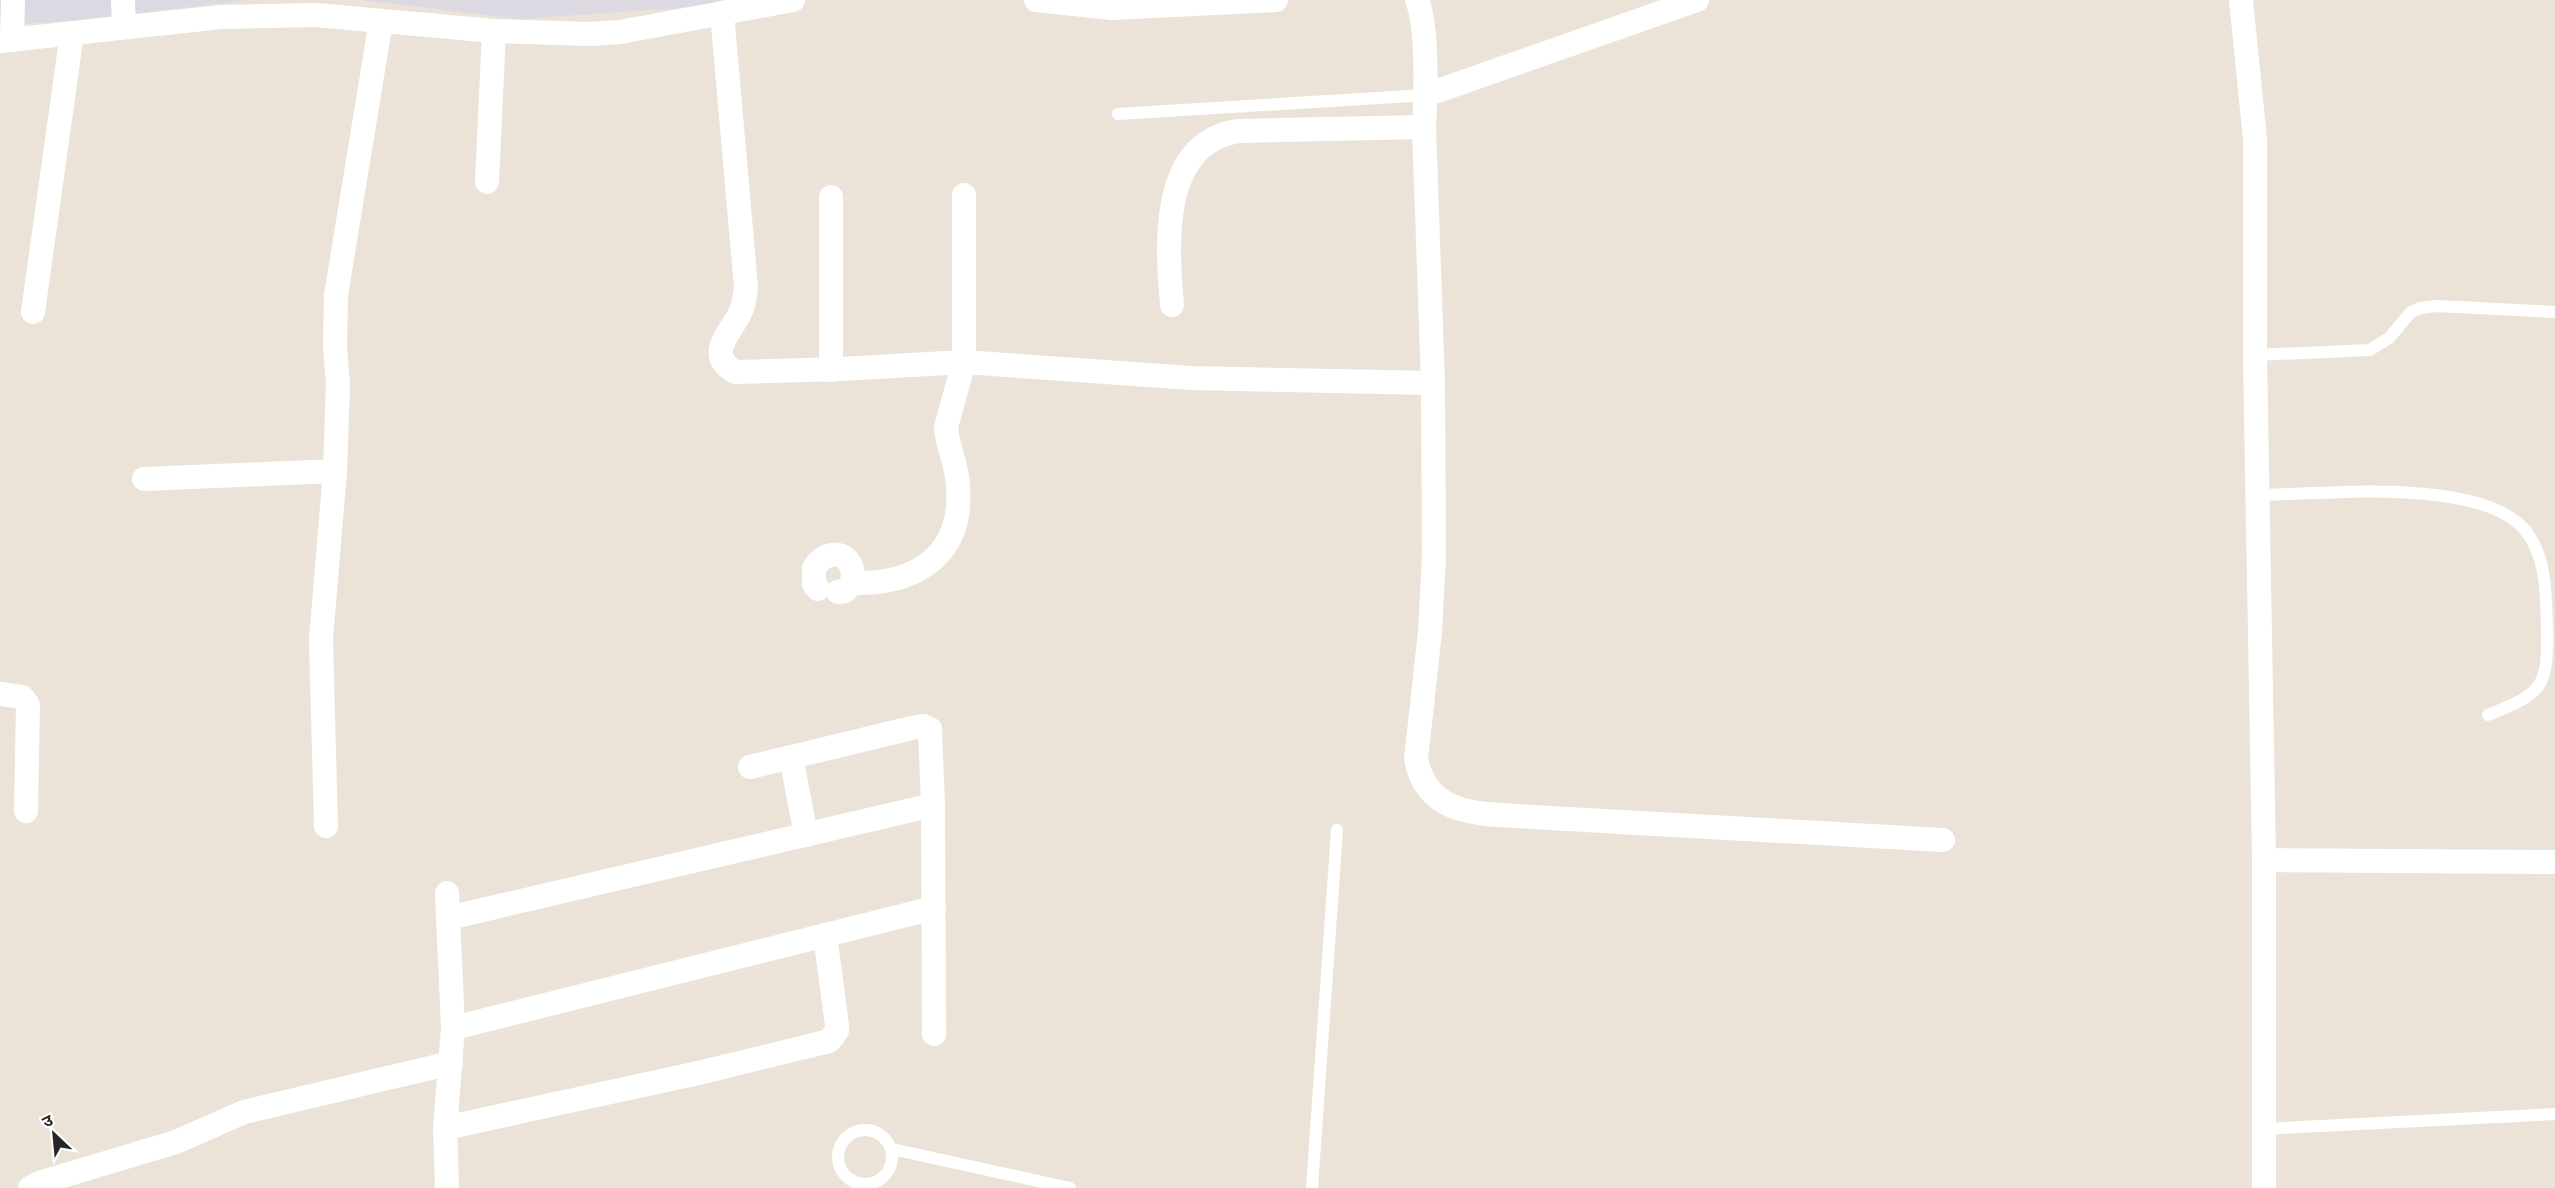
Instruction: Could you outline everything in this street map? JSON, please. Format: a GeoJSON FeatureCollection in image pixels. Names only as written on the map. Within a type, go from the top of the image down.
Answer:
{"type":"FeatureCollection","features":[{"type":"Feature","properties":{"kind":"street"},"geometry":{"type":"LineString","coordinates":[[13,0],[6,41],[124,27],[221,9],[494,31],[558,34],[610,33],[793,0]]}},
{"type":"Feature","properties":{"kind":"street"},"geometry":{"type":"LineString","coordinates":[[123,0],[124,27]]}},
{"type":"Feature","properties":{"kind":"street"},"geometry":{"type":"LineString","coordinates":[[1036,0],[1112,8],[1276,0]]}},
{"type":"Feature","properties":{"kind":"street"},"geometry":{"type":"LineString","coordinates":[[1417,0],[1422,14],[1426,95],[1424,127],[1433,382],[1434,594],[1416,759],[1418,771],[1432,795],[1457,809],[1521,816],[1943,840]]}},
{"type":"Feature","properties":{"kind":"street"},"geometry":{"type":"LineString","coordinates":[[1426,95],[1697,0]]}},
{"type":"Feature","properties":{"kind":"street"},"geometry":{"type":"LineString","coordinates":[[2241,0],[2255,139],[2255,355],[2264,860],[2264,1188]]}},
{"type":"Feature","properties":{"kind":"street"},"geometry":{"type":"LineString","coordinates":[[722,13],[746,287],[742,309],[720,350],[721,359],[726,367],[735,372],[831,370],[964,362],[1191,378],[1433,382]]}},
{"type":"Feature","properties":{"kind":"street"},"geometry":{"type":"LineString","coordinates":[[327,826],[321,639],[335,471],[338,384],[335,346],[336,295],[381,21]]}},
{"type":"Feature","properties":{"kind":"street"},"geometry":{"type":"LineString","coordinates":[[487,182],[494,31]]}},
{"type":"Feature","properties":{"kind":"street"},"geometry":{"type":"LineString","coordinates":[[33,312],[72,33]]}},
{"type":"Feature","properties":{"kind":"street"},"geometry":{"type":"LineString","coordinates":[[1172,305],[1168,225],[1182,176],[1190,158],[1206,142],[1216,136],[1239,130],[1424,127]]}},
{"type":"Feature","properties":{"kind":"street"},"geometry":{"type":"LineString","coordinates":[[836,588],[897,580],[935,558],[943,550],[952,532],[957,512],[957,475],[946,438],[946,427],[964,362],[964,195]]}},
{"type":"Feature","properties":{"kind":"street"},"geometry":{"type":"LineString","coordinates":[[831,197],[831,370]]}},
{"type":"Feature","properties":{"kind":"street"},"geometry":{"type":"LineString","coordinates":[[144,479],[335,471]]}},
{"type":"Feature","properties":{"kind":"street"},"geometry":{"type":"LineString","coordinates":[[0,694],[22,697],[28,705],[26,811]]}},
{"type":"Feature","properties":{"kind":"street"},"geometry":{"type":"LineString","coordinates":[[750,767],[912,728],[927,727],[932,737],[934,1034]]}},
{"type":"Feature","properties":{"kind":"street"},"geometry":{"type":"LineString","coordinates":[[791,757],[806,834]]}},
{"type":"Feature","properties":{"kind":"street"},"geometry":{"type":"LineString","coordinates":[[448,918],[933,805]]}},
{"type":"Feature","properties":{"kind":"street"},"geometry":{"type":"LineString","coordinates":[[2264,860],[2555,862]]}},
{"type":"Feature","properties":{"kind":"street"},"geometry":{"type":"LineString","coordinates":[[447,893],[453,1028],[445,1128],[447,1188]]}},
{"type":"Feature","properties":{"kind":"street"},"geometry":{"type":"LineString","coordinates":[[453,1028],[934,908]]}},
{"type":"Feature","properties":{"kind":"street"},"geometry":{"type":"LineString","coordinates":[[445,1128],[703,1072],[829,1041],[837,1031],[837,1025],[825,935]]}},
{"type":"Feature","properties":{"kind":"street"},"geometry":{"type":"LineString","coordinates":[[30,1188],[39,1183],[176,1142],[244,1112],[451,1063]]}},
{"type":"Feature","properties":{"kind":"lane"},"geometry":{"type":"LineString","coordinates":[[1118,114],[1426,95]]}},
{"type":"Feature","properties":{"kind":"lane"},"geometry":{"type":"LineString","coordinates":[[2255,355],[2370,350],[2389,339],[2407,316],[2420,308],[2437,306],[2555,312]]}},
{"type":"Feature","properties":{"kind":"lane"},"geometry":{"type":"LineString","coordinates":[[2259,495],[2401,492],[2445,495],[2466,498],[2513,518],[2525,530],[2541,562],[2546,600],[2548,664],[2543,681],[2532,694],[2523,701],[2488,715]]}},
{"type":"Feature","properties":{"kind":"lane"},"geometry":{"type":"LineString","coordinates":[[1312,1188],[1337,830]]}},
{"type":"Feature","properties":{"kind":"lane"},"geometry":{"type":"LineString","coordinates":[[2263,1129],[2555,1114]]}},
{"type":"Feature","properties":{"kind":"lane"},"geometry":{"type":"LineString","coordinates":[[869,1129],[879,1132],[888,1140],[892,1149],[893,1160],[890,1170],[873,1183],[862,1184],[852,1181],[843,1174],[839,1164],[838,1153],[842,1143],[848,1135],[858,1130],[869,1129]]}},
{"type":"Feature","properties":{"kind":"lane"},"geometry":{"type":"LineString","coordinates":[[892,1149],[1070,1188]]}},
{"type":"Feature","properties":{"kind":"shaded area"},"geometry":{"type":"Polygon","coordinates":[[[0,0],[251,0],[70,21],[0,25],[0,0]]]}},
{"type":"Feature","properties":{"kind":"shaded area"},"geometry":{"type":"Polygon","coordinates":[[[361,0],[719,0],[720,5],[520,19],[361,0]]]}}]}
